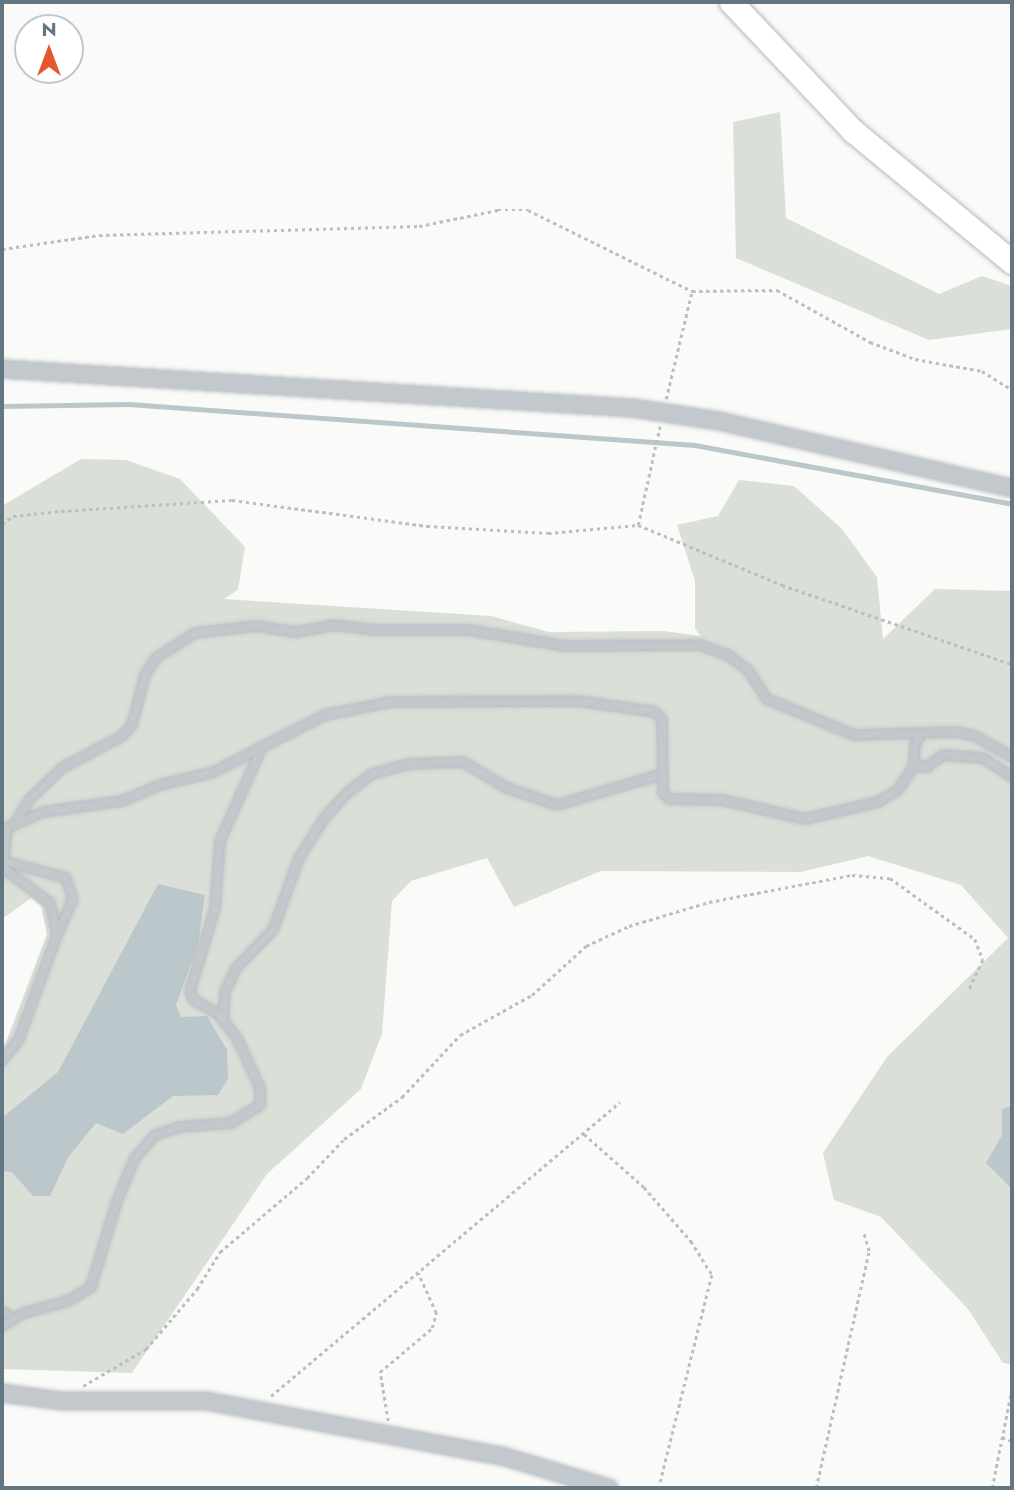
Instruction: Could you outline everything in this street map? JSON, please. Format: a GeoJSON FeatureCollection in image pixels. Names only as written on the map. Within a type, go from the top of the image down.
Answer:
{"type":"FeatureCollection","features":[{"type":"Feature","properties":{"kind":"main road"},"geometry":{"type":"LineString","coordinates":[[731,2],[853,131],[1012,262]]}},
{"type":"Feature","properties":{"kind":"street"},"geometry":{"type":"LineString","coordinates":[[2,369],[265,382],[663,414],[719,421],[1012,488]]}},
{"type":"Feature","properties":{"kind":"street"},"geometry":{"type":"LineString","coordinates":[[2,1393],[62,1401],[206,1401],[502,1457],[609,1488]]}},
{"type":"Feature","properties":{"kind":"lane"},"geometry":{"type":"LineString","coordinates":[[13,825],[29,800],[62,768],[122,736],[132,725],[145,675],[156,658],[195,634],[257,626],[296,632],[334,625],[373,630],[468,630],[566,646],[700,645],[728,655],[748,670],[767,699],[786,709],[827,720],[854,734],[921,733],[975,736],[1012,757]]}},
{"type":"Feature","properties":{"kind":"lane"},"geometry":{"type":"LineString","coordinates":[[57,934],[50,903],[3,868],[7,828],[66,806],[89,808],[122,801],[160,785],[214,772],[325,715],[390,702],[578,701],[655,712],[662,719],[663,793],[669,799],[722,800],[805,819],[878,802],[898,790],[914,765],[915,745],[921,733]]}},
{"type":"Feature","properties":{"kind":"lane"},"geometry":{"type":"LineString","coordinates":[[2,1326],[14,1319],[68,1301],[91,1287],[117,1200],[135,1158],[155,1135],[179,1127],[231,1123],[260,1105],[260,1088],[237,1038],[223,1021],[194,1000],[191,980],[215,908],[220,841],[262,747]]}},
{"type":"Feature","properties":{"kind":"lane"},"geometry":{"type":"LineString","coordinates":[[914,765],[928,766],[943,755],[968,754],[1012,777]]}},
{"type":"Feature","properties":{"kind":"lane"},"geometry":{"type":"LineString","coordinates":[[223,1021],[225,992],[236,968],[273,930],[299,858],[325,817],[348,792],[372,774],[410,764],[463,762],[507,788],[557,805],[663,774]]}},
{"type":"Feature","properties":{"kind":"lane"},"geometry":{"type":"LineString","coordinates":[[2,1061],[19,1040],[57,934],[74,899],[66,878],[3,861]]}},
{"type":"Feature","properties":{"kind":"lane"},"geometry":{"type":"LineString","coordinates":[[2,1311],[14,1319]]}},
{"type":"Feature","properties":{"kind":"path"},"geometry":{"type":"LineString","coordinates":[[2,249],[99,234],[419,226],[498,210],[528,210],[692,291],[777,290],[870,341],[915,359],[982,371],[1012,390]]}},
{"type":"Feature","properties":{"kind":"path"},"geometry":{"type":"LineString","coordinates":[[638,525],[692,291]]}},
{"type":"Feature","properties":{"kind":"path"},"geometry":{"type":"LineString","coordinates":[[2,524],[13,516],[232,500],[427,526],[548,533],[638,525],[782,585],[1012,664]]}},
{"type":"Feature","properties":{"kind":"path"},"geometry":{"type":"LineString","coordinates":[[78,1389],[146,1349],[197,1289],[220,1252],[307,1178],[344,1139],[402,1097],[460,1035],[532,995],[586,946],[629,926],[709,902],[852,875],[890,878],[975,939],[983,960],[968,992]]}},
{"type":"Feature","properties":{"kind":"path"},"geometry":{"type":"LineString","coordinates":[[255,1410],[620,1102]]}},
{"type":"Feature","properties":{"kind":"path"},"geometry":{"type":"LineString","coordinates":[[584,1134],[644,1187],[691,1241],[712,1275],[659,1488]]}},
{"type":"Feature","properties":{"kind":"path"},"geometry":{"type":"LineString","coordinates":[[816,1488],[869,1251],[863,1231]]}},
{"type":"Feature","properties":{"kind":"path"},"geometry":{"type":"LineString","coordinates":[[388,1435],[380,1372],[432,1328],[436,1313],[418,1273]]}},
{"type":"Feature","properties":{"kind":"path"},"geometry":{"type":"LineString","coordinates":[[992,1488],[1012,1388]]}},
{"type":"Feature","properties":{"kind":"path"},"geometry":{"type":"LineString","coordinates":[[1002,1437],[1012,1441]]}},
{"type":"Feature","properties":{"kind":"shaded area"},"geometry":{"type":"Polygon","coordinates":[[[780,112],[786,218],[939,294],[982,276],[1012,286],[1012,329],[929,340],[736,258],[733,122],[780,112]]]}},
{"type":"Feature","properties":{"kind":"shaded area"},"geometry":{"type":"Polygon","coordinates":[[[81,459],[126,460],[180,479],[245,547],[238,590],[224,599],[491,616],[549,632],[664,631],[701,636],[695,629],[695,581],[677,525],[718,516],[739,480],[794,486],[842,529],[877,577],[883,639],[935,589],[1012,591],[1012,1364],[1003,1363],[968,1309],[881,1217],[834,1200],[823,1153],[887,1057],[1008,938],[961,885],[868,856],[801,872],[601,871],[514,907],[487,858],[411,881],[392,901],[382,1034],[361,1089],[267,1174],[132,1373],[2,1369],[2,1053],[47,934],[41,906],[31,898],[2,919],[2,506],[81,459]]]}},
{"type":"Feature","properties":{"kind":"shaded area"},"geometry":{"type":"Polygon","coordinates":[[[158,884],[205,895],[198,944],[176,1005],[181,1017],[207,1016],[227,1050],[228,1079],[218,1095],[173,1096],[123,1134],[96,1123],[69,1156],[50,1196],[33,1196],[12,1172],[2,1171],[2,1118],[58,1072],[158,884]]]}},
{"type":"Feature","properties":{"kind":"shaded area"},"geometry":{"type":"Polygon","coordinates":[[[1012,1106],[1012,1189],[986,1163],[1002,1135],[1002,1109],[1012,1106]]]}},
{"type":"Feature","properties":{"kind":"waterway"},"geometry":{"type":"LineString","coordinates":[[2,406],[129,404],[695,445],[1012,504]]}}]}
